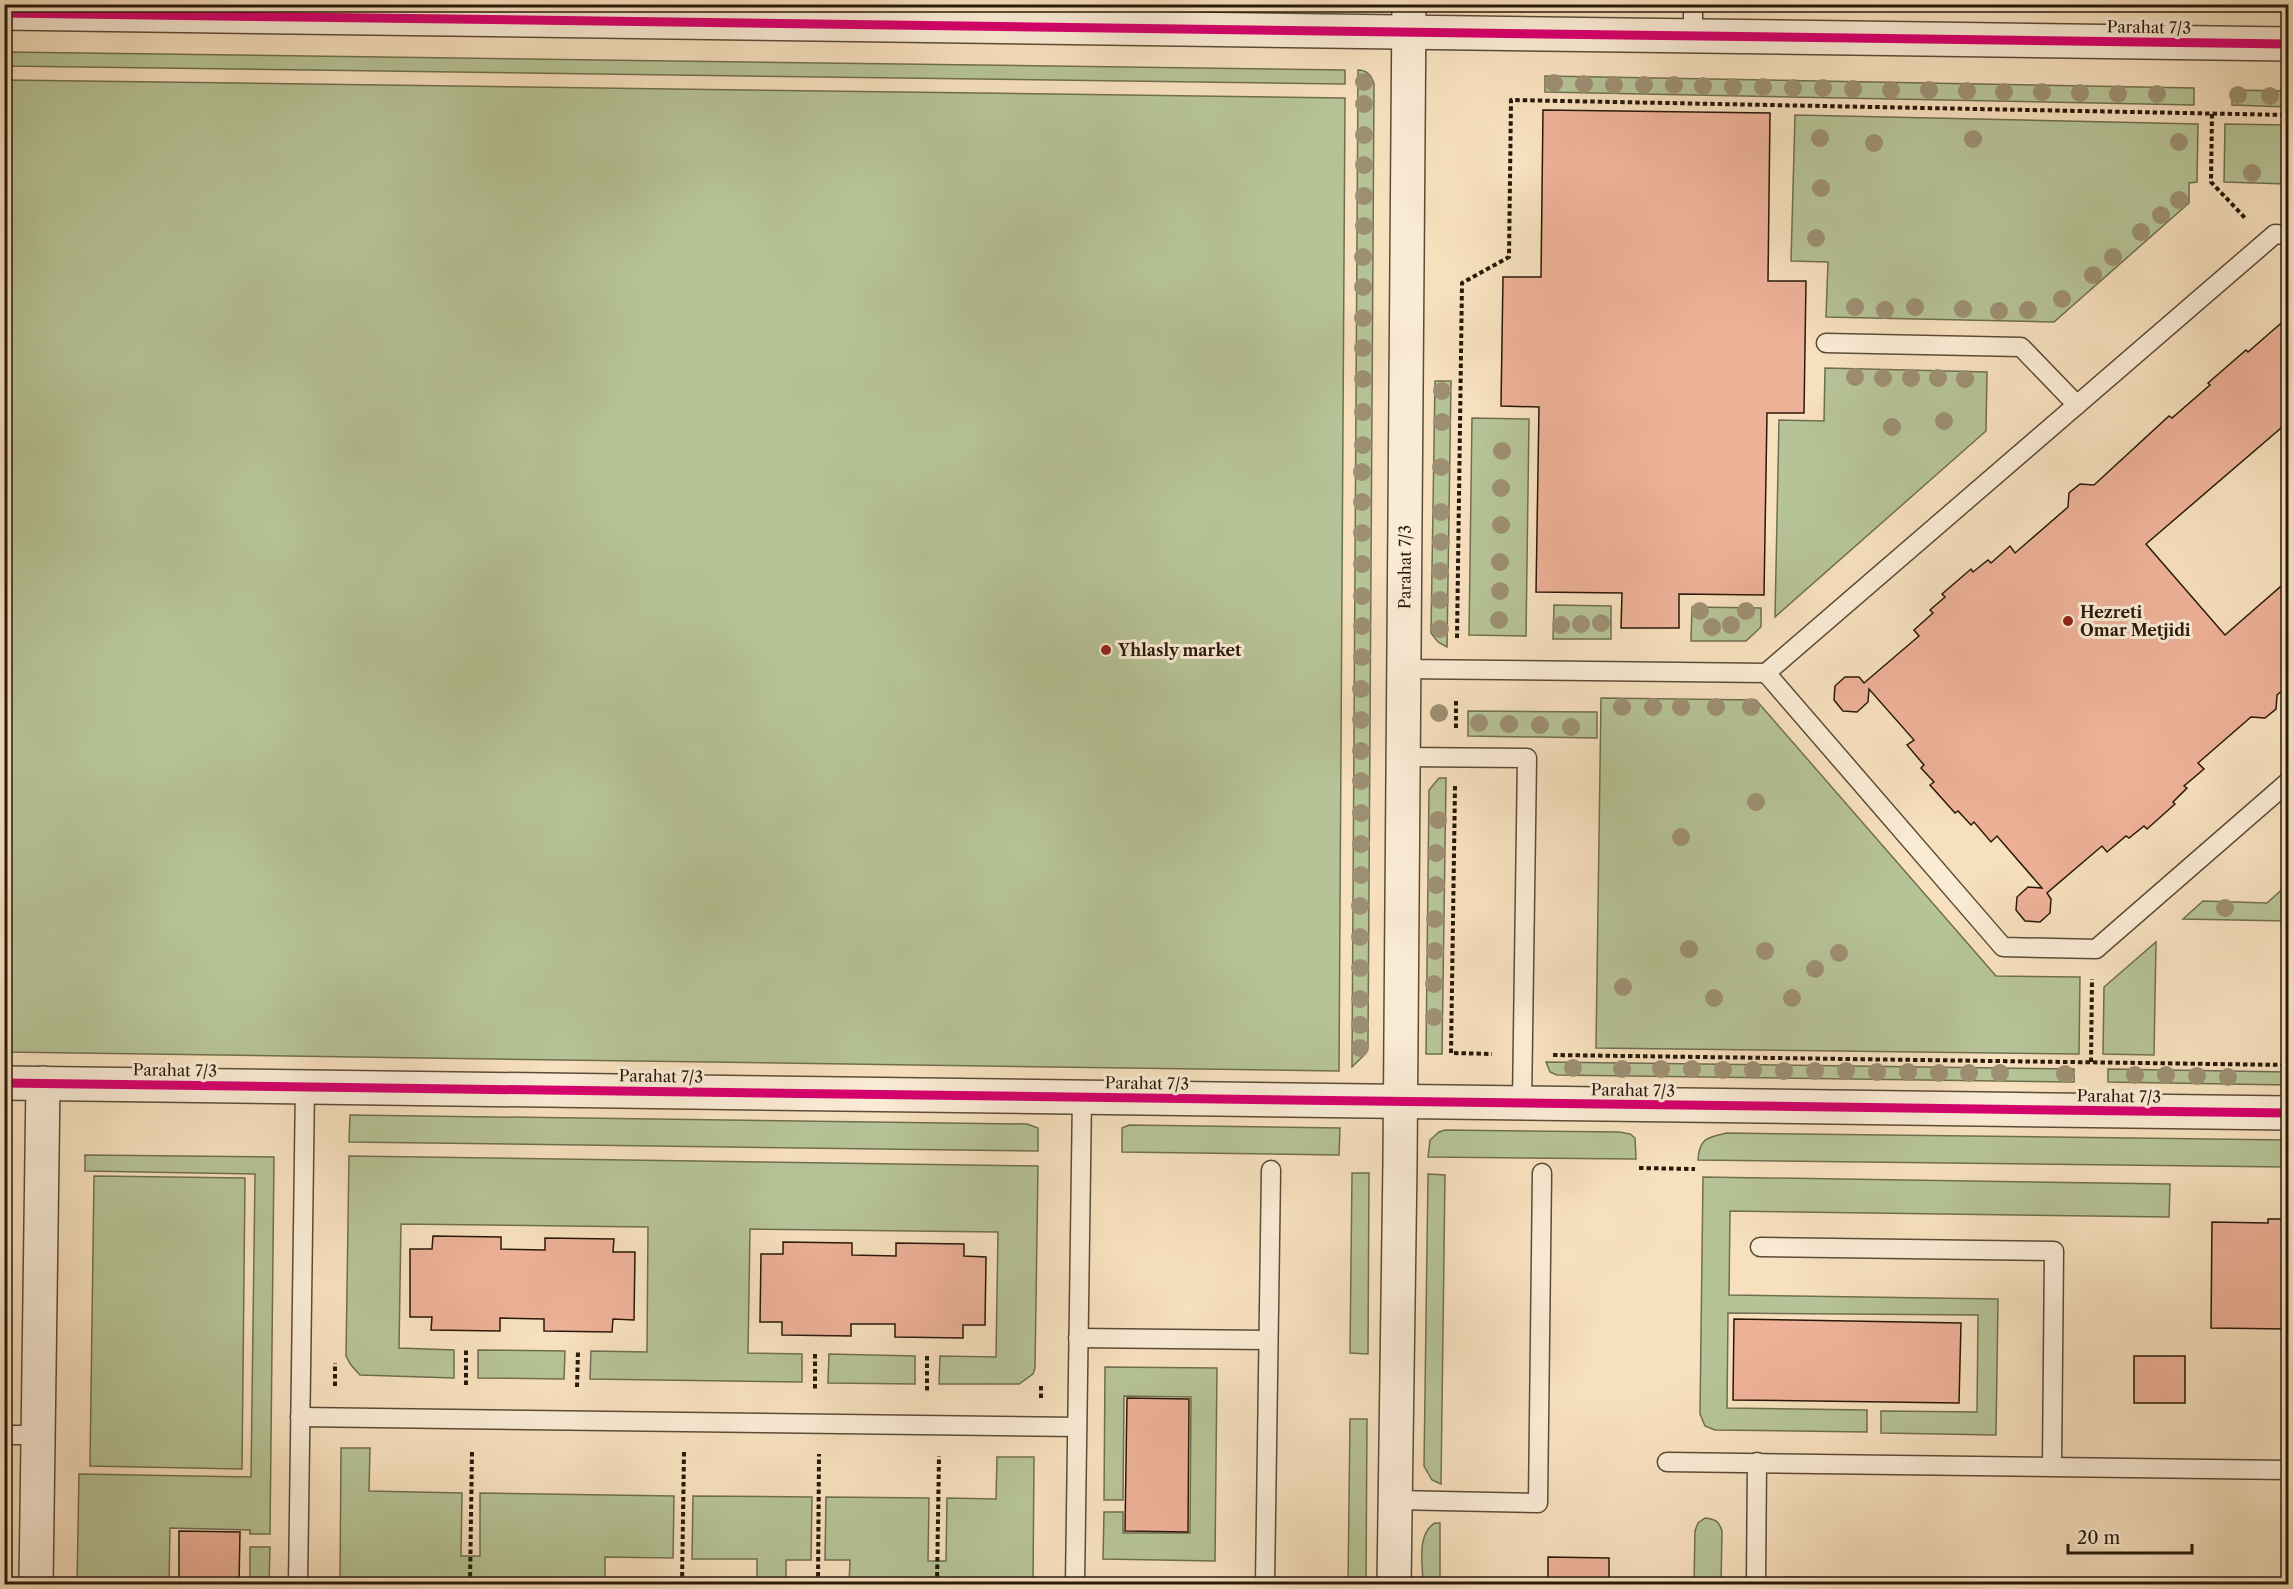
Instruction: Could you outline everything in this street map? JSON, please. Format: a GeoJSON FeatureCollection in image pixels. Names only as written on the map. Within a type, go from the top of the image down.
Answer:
{"type":"FeatureCollection","features":[{"type":"Feature","properties":{"kind":"street","name":"Parahat 7/3"},"geometry":{"type":"LineString","coordinates":[[22,10],[1693,20],[2289,44]]}},
{"type":"Feature","properties":{"kind":"street","name":"Parahat 7/3"},"geometry":{"type":"LineString","coordinates":[[1394,1584],[1401,1102],[1408,18]]}},
{"type":"Feature","properties":{"kind":"street","name":"Parahat 7/3"},"geometry":{"type":"LineString","coordinates":[[4,1083],[2289,1113]]}},
{"type":"Feature","properties":{"kind":"street"},"geometry":{"type":"LineString","coordinates":[[36,1584],[43,1083]]}},
{"type":"Feature","properties":{"kind":"lane"},"geometry":{"type":"LineString","coordinates":[[1404,669],[1766,673],[2275,234],[2289,235]]}},
{"type":"Feature","properties":{"kind":"lane"},"geometry":{"type":"LineString","coordinates":[[1826,343],[2021,347],[2077,405]]}},
{"type":"Feature","properties":{"kind":"lane"},"geometry":{"type":"LineString","coordinates":[[1766,673],[2003,947],[2096,949],[2289,782]]}},
{"type":"Feature","properties":{"kind":"lane"},"geometry":{"type":"LineString","coordinates":[[1403,756],[1527,758],[1522,1103]]}},
{"type":"Feature","properties":{"kind":"lane"},"geometry":{"type":"LineString","coordinates":[[298,1584],[305,1087]]}},
{"type":"Feature","properties":{"kind":"lane"},"geometry":{"type":"LineString","coordinates":[[1075,1584],[1082,1097]]}},
{"type":"Feature","properties":{"kind":"lane"},"geometry":{"type":"LineString","coordinates":[[1265,1584],[1270,1170]]}},
{"type":"Feature","properties":{"kind":"lane"},"geometry":{"type":"LineString","coordinates":[[1395,1500],[1538,1503],[1542,1173]]}},
{"type":"Feature","properties":{"kind":"lane"},"geometry":{"type":"LineString","coordinates":[[1760,1247],[2055,1251],[2052,1466]]}},
{"type":"Feature","properties":{"kind":"lane"},"geometry":{"type":"LineString","coordinates":[[1078,1338],[1268,1340]]}},
{"type":"Feature","properties":{"kind":"lane"},"geometry":{"type":"LineString","coordinates":[[300,1417],[1077,1427]]}},
{"type":"Feature","properties":{"kind":"lane"},"geometry":{"type":"LineString","coordinates":[[4,1435],[38,1435]]}},
{"type":"Feature","properties":{"kind":"lane"},"geometry":{"type":"LineString","coordinates":[[1667,1462],[2289,1470]]}},
{"type":"Feature","properties":{"kind":"lane"},"geometry":{"type":"LineString","coordinates":[[1756,1584],[1757,1462]]}},
{"type":"Feature","properties":{"kind":"path"},"geometry":{"type":"LineString","coordinates":[[1457,650],[1462,283],[1509,257],[1511,100],[2289,115]]}},
{"type":"Feature","properties":{"kind":"path"},"geometry":{"type":"LineString","coordinates":[[2212,114],[2211,182],[2267,241]]}},
{"type":"Feature","properties":{"kind":"path"},"geometry":{"type":"LineString","coordinates":[[1456,696],[1456,736]]}},
{"type":"Feature","properties":{"kind":"path"},"geometry":{"type":"LineString","coordinates":[[1455,777],[1451,1053],[1494,1054]]}},
{"type":"Feature","properties":{"kind":"path"},"geometry":{"type":"LineString","coordinates":[[2091,1062],[2092,948]]}},
{"type":"Feature","properties":{"kind":"path"},"geometry":{"type":"LineString","coordinates":[[1545,1055],[2289,1065]]}},
{"type":"Feature","properties":{"kind":"path"},"geometry":{"type":"LineString","coordinates":[[1639,1168],[1695,1169]]}},
{"type":"Feature","properties":{"kind":"path"},"geometry":{"type":"LineString","coordinates":[[466,1350],[466,1385]]}},
{"type":"Feature","properties":{"kind":"path"},"geometry":{"type":"LineString","coordinates":[[577,1387],[578,1351]]}},
{"type":"Feature","properties":{"kind":"path"},"geometry":{"type":"LineString","coordinates":[[815,1354],[815,1389]]}},
{"type":"Feature","properties":{"kind":"path"},"geometry":{"type":"LineString","coordinates":[[927,1356],[927,1391]]}},
{"type":"Feature","properties":{"kind":"path"},"geometry":{"type":"LineString","coordinates":[[470,1584],[472,1419]]}},
{"type":"Feature","properties":{"kind":"path"},"geometry":{"type":"LineString","coordinates":[[682,1584],[684,1421]]}},
{"type":"Feature","properties":{"kind":"path"},"geometry":{"type":"LineString","coordinates":[[818,1584],[819,1424]]}},
{"type":"Feature","properties":{"kind":"path"},"geometry":{"type":"LineString","coordinates":[[937,1584],[939,1425]]}},
{"type":"Feature","properties":{"kind":"green space"},"geometry":{"type":"Polygon","coordinates":[[[5,52],[1345,70],[1345,84],[5,66],[5,52]]]}},
{"type":"Feature","properties":{"kind":"green space"},"geometry":{"type":"Polygon","coordinates":[[[1358,70],[1369,74],[1374,84],[1368,1047],[1364,1055],[1352,1067],[1358,70]]]}},
{"type":"Feature","properties":{"kind":"green space"},"geometry":{"type":"Polygon","coordinates":[[[1545,76],[2194,88],[2194,105],[1545,92],[1545,76]]]}},
{"type":"Feature","properties":{"kind":"green space"},"geometry":{"type":"Polygon","coordinates":[[[5,80],[1345,98],[1339,1071],[5,1052],[5,80]]]}},
{"type":"Feature","properties":{"kind":"green space"},"geometry":{"type":"Polygon","coordinates":[[[2232,90],[2288,91],[2288,107],[2232,105],[2232,90]]]}},
{"type":"Feature","properties":{"kind":"green space"},"geometry":{"type":"Polygon","coordinates":[[[1795,115],[2198,124],[2197,182],[2189,183],[2189,203],[2054,322],[1826,317],[1828,262],[1791,261],[1795,115]]]}},
{"type":"Feature","properties":{"kind":"green space"},"geometry":{"type":"Polygon","coordinates":[[[2225,124],[2288,125],[2288,184],[2224,182],[2225,124]]]}},
{"type":"Feature","properties":{"kind":"green space"},"geometry":{"type":"Polygon","coordinates":[[[1825,368],[1987,372],[1986,431],[1775,617],[1779,420],[1824,421],[1825,368]]]}},
{"type":"Feature","properties":{"kind":"green space"},"geometry":{"type":"Polygon","coordinates":[[[1435,381],[1451,381],[1447,647],[1438,642],[1431,633],[1435,381]]]}},
{"type":"Feature","properties":{"kind":"green space"},"geometry":{"type":"Polygon","coordinates":[[[1472,418],[1529,419],[1526,636],[1469,635],[1472,418]]]}},
{"type":"Feature","properties":{"kind":"green space"},"geometry":{"type":"Polygon","coordinates":[[[1554,605],[1611,606],[1611,639],[1553,639],[1554,605]]]}},
{"type":"Feature","properties":{"kind":"green space"},"geometry":{"type":"Polygon","coordinates":[[[1692,607],[1761,608],[1761,627],[1746,641],[1691,641],[1692,607]]]}},
{"type":"Feature","properties":{"kind":"green space"},"geometry":{"type":"Polygon","coordinates":[[[1601,698],[1756,700],[1996,976],[2080,977],[2079,1054],[1596,1048],[1601,698]]]}},
{"type":"Feature","properties":{"kind":"green space"},"geometry":{"type":"Polygon","coordinates":[[[1468,711],[1597,712],[1597,738],[1468,736],[1468,711]]]}},
{"type":"Feature","properties":{"kind":"green space"},"geometry":{"type":"Polygon","coordinates":[[[1439,778],[1446,778],[1442,1054],[1426,1054],[1429,790],[1439,778]]]}},
{"type":"Feature","properties":{"kind":"green space"},"geometry":{"type":"Polygon","coordinates":[[[2288,884],[2288,921],[2183,919],[2203,901],[2267,903],[2288,884]]]}},
{"type":"Feature","properties":{"kind":"green space"},"geometry":{"type":"Polygon","coordinates":[[[2156,942],[2154,1055],[2103,1054],[2104,987],[2156,942]]]}},
{"type":"Feature","properties":{"kind":"green space"},"geometry":{"type":"Polygon","coordinates":[[[1546,1062],[2074,1069],[2074,1082],[1557,1075],[1550,1072],[1546,1062]]]}},
{"type":"Feature","properties":{"kind":"green space"},"geometry":{"type":"Polygon","coordinates":[[[2108,1069],[2288,1072],[2288,1085],[2108,1082],[2108,1069]]]}},
{"type":"Feature","properties":{"kind":"green space"},"geometry":{"type":"Polygon","coordinates":[[[350,1115],[1027,1124],[1038,1128],[1038,1151],[349,1142],[350,1115]]]}},
{"type":"Feature","properties":{"kind":"green space"},"geometry":{"type":"Polygon","coordinates":[[[1129,1125],[1340,1128],[1339,1155],[1122,1152],[1122,1128],[1129,1125]]]}},
{"type":"Feature","properties":{"kind":"green space"},"geometry":{"type":"Polygon","coordinates":[[[1445,1130],[1619,1132],[1630,1134],[1635,1138],[1636,1159],[1428,1157],[1430,1140],[1445,1130]]]}},
{"type":"Feature","properties":{"kind":"green space"},"geometry":{"type":"Polygon","coordinates":[[[1727,1133],[2288,1140],[2288,1167],[1698,1160],[1700,1147],[1705,1140],[1727,1133]]]}},
{"type":"Feature","properties":{"kind":"green space"},"geometry":{"type":"Polygon","coordinates":[[[85,1155],[274,1157],[270,1534],[250,1534],[250,1530],[170,1528],[169,1584],[77,1584],[79,1474],[251,1477],[255,1174],[85,1171],[85,1155]]]}},
{"type":"Feature","properties":{"kind":"green space"},"geometry":{"type":"Polygon","coordinates":[[[349,1156],[1038,1166],[1035,1368],[1033,1374],[1019,1384],[939,1384],[940,1356],[996,1357],[998,1232],[750,1229],[748,1353],[802,1354],[802,1382],[590,1379],[591,1351],[647,1352],[648,1227],[401,1224],[399,1348],[454,1350],[454,1378],[360,1375],[346,1356],[349,1156]]]}},
{"type":"Feature","properties":{"kind":"green space"},"geometry":{"type":"Polygon","coordinates":[[[1352,1173],[1369,1173],[1368,1354],[1350,1353],[1352,1173]]]}},
{"type":"Feature","properties":{"kind":"green space"},"geometry":{"type":"Polygon","coordinates":[[[1428,1174],[1445,1175],[1441,1484],[1432,1480],[1424,1466],[1428,1174]]]}},
{"type":"Feature","properties":{"kind":"green space"},"geometry":{"type":"Polygon","coordinates":[[[94,1176],[245,1178],[242,1469],[90,1466],[94,1176]]]}},
{"type":"Feature","properties":{"kind":"green space"},"geometry":{"type":"Polygon","coordinates":[[[1703,1177],[2170,1184],[2169,1217],[1730,1211],[1729,1295],[1998,1299],[1996,1435],[1881,1433],[1881,1411],[1977,1412],[1978,1315],[1728,1313],[1727,1408],[1867,1410],[1867,1432],[1715,1430],[1705,1426],[1700,1414],[1703,1177]]]}},
{"type":"Feature","properties":{"kind":"green space"},"geometry":{"type":"Polygon","coordinates":[[[478,1350],[565,1351],[564,1379],[478,1378],[478,1350]]]}},
{"type":"Feature","properties":{"kind":"green space"},"geometry":{"type":"Polygon","coordinates":[[[829,1354],[915,1356],[915,1384],[828,1383],[829,1354]]]}},
{"type":"Feature","properties":{"kind":"green space"},"geometry":{"type":"Polygon","coordinates":[[[1105,1367],[1217,1368],[1215,1561],[1103,1559],[1104,1512],[1123,1512],[1123,1533],[1190,1533],[1191,1397],[1124,1396],[1123,1500],[1104,1500],[1105,1367]]]}},
{"type":"Feature","properties":{"kind":"green space"},"geometry":{"type":"Polygon","coordinates":[[[1350,1419],[1367,1419],[1366,1584],[1348,1584],[1350,1419]]]}},
{"type":"Feature","properties":{"kind":"green space"},"geometry":{"type":"Polygon","coordinates":[[[341,1448],[370,1448],[369,1491],[462,1493],[461,1556],[480,1556],[480,1493],[674,1496],[673,1558],[605,1557],[605,1584],[340,1584],[341,1448]]]}},
{"type":"Feature","properties":{"kind":"green space"},"geometry":{"type":"Polygon","coordinates":[[[997,1457],[1034,1457],[1033,1584],[849,1584],[850,1560],[825,1560],[826,1497],[929,1498],[928,1561],[946,1561],[947,1498],[996,1499],[997,1457]]]}},
{"type":"Feature","properties":{"kind":"green space"},"geometry":{"type":"Polygon","coordinates":[[[693,1496],[812,1497],[811,1560],[786,1560],[786,1584],[757,1584],[757,1559],[692,1559],[693,1496]]]}},
{"type":"Feature","properties":{"kind":"green space"},"geometry":{"type":"Polygon","coordinates":[[[1705,1518],[1716,1521],[1722,1531],[1721,1584],[1694,1584],[1695,1531],[1698,1523],[1705,1518]]]}},
{"type":"Feature","properties":{"kind":"green space"},"geometry":{"type":"Polygon","coordinates":[[[1435,1523],[1440,1523],[1440,1584],[1423,1584],[1423,1542],[1425,1534],[1435,1523]]]}},
{"type":"Feature","properties":{"kind":"green space"},"geometry":{"type":"Polygon","coordinates":[[[250,1547],[270,1547],[269,1584],[250,1584],[250,1547]]]}},
{"type":"Feature","properties":{"kind":"green space"},"geometry":{"type":"Polygon","coordinates":[[[1784,1577],[1959,1580],[1959,1584],[1784,1584],[1784,1577]]]}},
{"type":"Feature","properties":{"kind":"building"},"geometry":{"type":"Polygon","coordinates":[[[1543,110],[1770,113],[1768,281],[1806,281],[1804,413],[1767,413],[1764,595],[1679,594],[1679,628],[1621,628],[1622,593],[1536,592],[1539,407],[1501,406],[1503,277],[1541,277],[1543,110]]]}},
{"type":"Feature","properties":{"kind":"building","name":"Hezreti Omar Metjidi"},"geometry":{"type":"Polygon","coordinates":[[[2288,313],[2288,422],[2146,544],[2225,635],[2288,580],[2288,685],[2277,695],[2276,709],[2265,718],[2251,717],[2198,763],[2204,769],[2184,786],[2187,788],[2173,802],[2175,804],[2147,829],[2144,826],[2129,838],[2126,836],[2107,852],[2102,846],[2047,893],[2051,899],[2050,913],[2040,922],[2025,921],[2016,910],[2017,897],[2028,887],[2042,888],[1997,836],[1991,842],[1974,822],[1971,825],[1958,811],[1955,813],[1930,785],[1934,782],[1921,768],[1924,765],[1907,745],[1914,740],[1869,689],[1868,702],[1857,712],[1843,711],[1834,700],[1835,686],[1845,677],[1859,677],[1864,683],[1919,636],[1914,630],[1933,613],[1930,610],[1945,597],[1942,594],[1971,569],[1973,572],[1988,560],[1991,563],[2010,546],[2015,553],[2068,507],[2069,493],[2080,484],[2094,485],[2169,416],[2172,418],[2210,385],[2208,383],[2287,318],[2285,316],[2288,313]]]}},
{"type":"Feature","properties":{"kind":"building"},"geometry":{"type":"Polygon","coordinates":[[[2268,1219],[2288,1219],[2288,1329],[2211,1328],[2212,1222],[2268,1223],[2268,1219]]]}},
{"type":"Feature","properties":{"kind":"building"},"geometry":{"type":"Polygon","coordinates":[[[433,1236],[501,1237],[501,1249],[545,1250],[545,1238],[614,1239],[613,1252],[635,1252],[634,1320],[613,1319],[612,1332],[544,1331],[544,1319],[500,1318],[500,1331],[431,1330],[432,1317],[410,1317],[410,1249],[432,1249],[433,1236]]]}},
{"type":"Feature","properties":{"kind":"building"},"geometry":{"type":"Polygon","coordinates":[[[783,1242],[852,1243],[852,1255],[896,1256],[896,1243],[964,1244],[964,1256],[986,1257],[985,1325],[963,1325],[963,1338],[895,1337],[895,1324],[851,1324],[851,1336],[782,1335],[782,1322],[760,1322],[761,1254],[783,1254],[783,1242]]]}},
{"type":"Feature","properties":{"kind":"building"},"geometry":{"type":"Polygon","coordinates":[[[1734,1319],[1961,1323],[1959,1403],[1733,1400],[1734,1319]]]}},
{"type":"Feature","properties":{"kind":"building"},"geometry":{"type":"Polygon","coordinates":[[[2134,1356],[2185,1356],[2185,1403],[2134,1403],[2134,1356]]]}},
{"type":"Feature","properties":{"kind":"building"},"geometry":{"type":"Polygon","coordinates":[[[1127,1398],[1189,1399],[1188,1532],[1125,1531],[1127,1398]]]}},
{"type":"Feature","properties":{"kind":"building"},"geometry":{"type":"Polygon","coordinates":[[[179,1531],[240,1532],[239,1584],[179,1584],[179,1531]]]}},
{"type":"Feature","properties":{"kind":"building"},"geometry":{"type":"Polygon","coordinates":[[[1548,1557],[1609,1558],[1609,1584],[1548,1584],[1548,1557]]]}},
{"type":"Feature","properties":{"kind":"cycle path"},"geometry":{"type":"LineString","coordinates":[[4,13],[2288,44]]}},
{"type":"Feature","properties":{"kind":"cycle path"},"geometry":{"type":"LineString","coordinates":[[4,1083],[2288,1113]]}},
{"type":"Feature","properties":{"kind":"place","name":"Hezreti Omar Metjidi"},"geometry":{"type":"Point","coordinates":[2068,621]}},
{"type":"Feature","properties":{"kind":"place","name":"Yhlasly market"},"geometry":{"type":"Point","coordinates":[1106,650]}}]}
